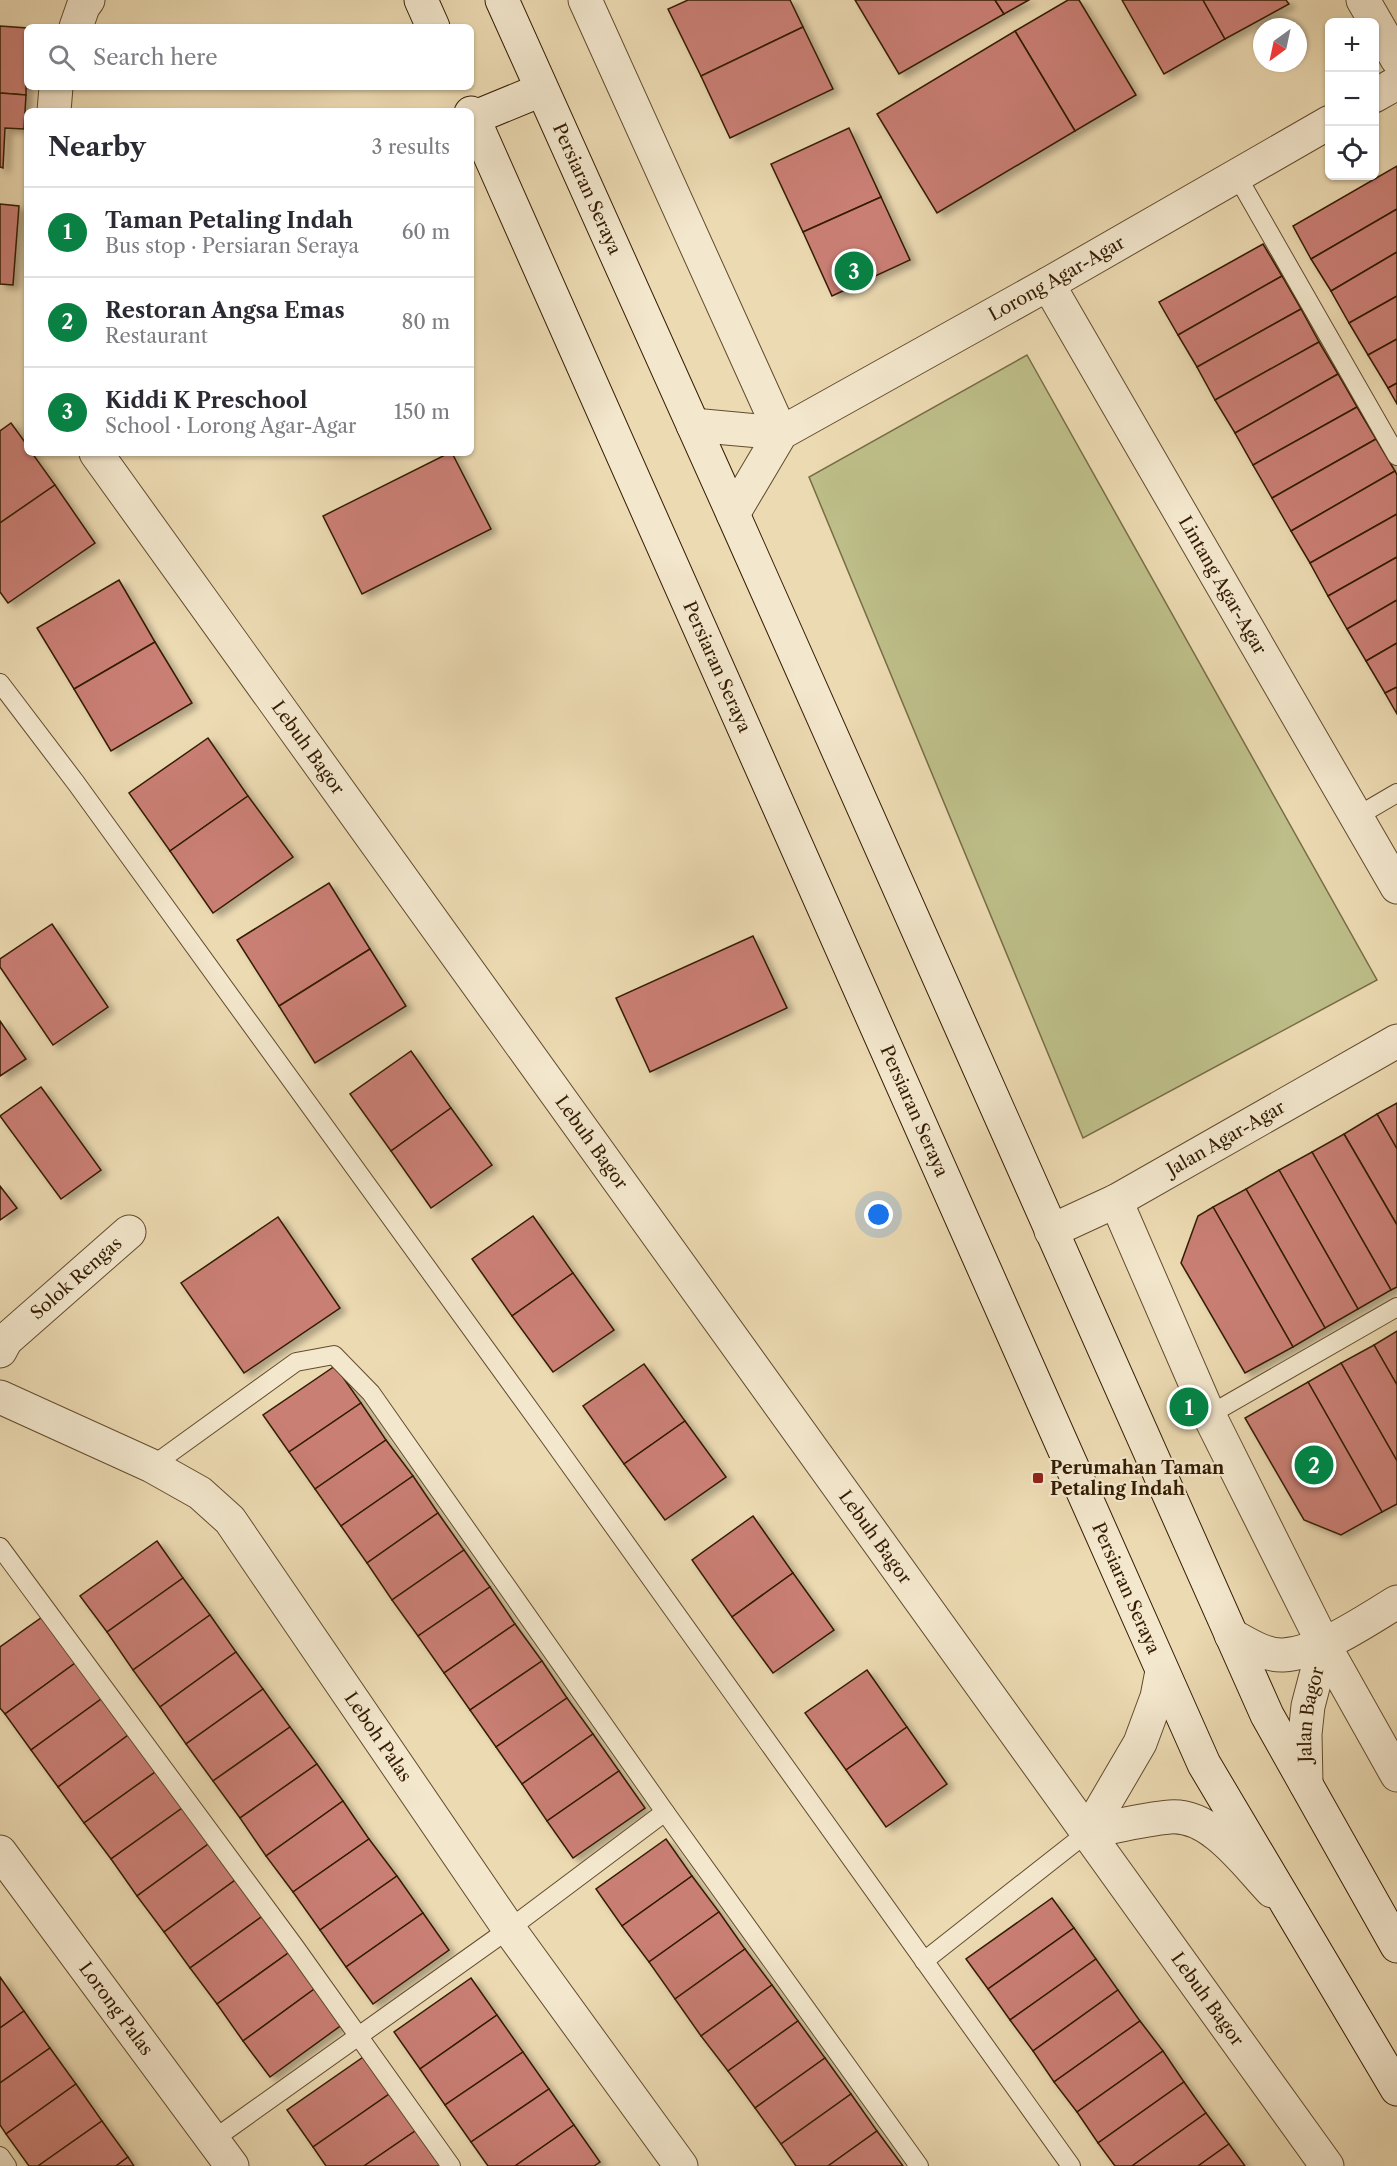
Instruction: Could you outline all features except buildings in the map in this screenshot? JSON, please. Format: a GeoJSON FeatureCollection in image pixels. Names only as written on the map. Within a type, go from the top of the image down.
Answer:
{"type":"FeatureCollection","features":[{"type":"Feature","properties":{"kind":"street"},"geometry":{"type":"LineString","coordinates":[[421,0],[432,24]]}},
{"type":"Feature","properties":{"kind":"street","name":"Persiaran Seraya"},"geometry":{"type":"LineString","coordinates":[[502,0],[1267,1715],[1397,1946]]}},
{"type":"Feature","properties":{"kind":"street"},"geometry":{"type":"LineString","coordinates":[[585,0],[781,433]]}},
{"type":"Feature","properties":{"kind":"street"},"geometry":{"type":"LineString","coordinates":[[1363,0],[1397,59]]}},
{"type":"Feature","properties":{"kind":"street"},"geometry":{"type":"LineString","coordinates":[[1379,93],[1397,83]]}},
{"type":"Feature","properties":{"kind":"street"},"geometry":{"type":"LineString","coordinates":[[54,108],[56,90]]}},
{"type":"Feature","properties":{"kind":"street","name":"Persiaran Seraya"},"geometry":{"type":"LineString","coordinates":[[461,90],[469,108]]}},
{"type":"Feature","properties":{"kind":"street"},"geometry":{"type":"LineString","coordinates":[[474,113],[541,90]]}},
{"type":"Feature","properties":{"kind":"street","name":"Persiaran Seraya"},"geometry":{"type":"LineString","coordinates":[[474,119],[1204,1764],[1288,1909],[1397,2089]]}},
{"type":"Feature","properties":{"kind":"street","name":"Lorong Agar-Agar"},"geometry":{"type":"LineString","coordinates":[[781,433],[1048,284],[1325,124]]}},
{"type":"Feature","properties":{"kind":"street","name":"Lintang Agar-Agar"},"geometry":{"type":"LineString","coordinates":[[1048,284],[1397,887]]}},
{"type":"Feature","properties":{"kind":"street"},"geometry":{"type":"LineString","coordinates":[[693,425],[781,433]]}},
{"type":"Feature","properties":{"kind":"street"},"geometry":{"type":"LineString","coordinates":[[733,514],[781,433]]}},
{"type":"Feature","properties":{"kind":"street","name":"Lebuh Bagor"},"geometry":{"type":"LineString","coordinates":[[98,456],[1327,2166]]}},
{"type":"Feature","properties":{"kind":"street","name":"Jalan Agar-Agar"},"geometry":{"type":"LineString","coordinates":[[1051,1231],[1116,1201],[1397,1041]]}},
{"type":"Feature","properties":{"kind":"street"},"geometry":{"type":"LineString","coordinates":[[1116,1201],[1209,1415],[1324,1645],[1397,1774]]}},
{"type":"Feature","properties":{"kind":"street","name":"Solok Rengas"},"geometry":{"type":"LineString","coordinates":[[0,1352],[6,1340],[129,1232]]}},
{"type":"Feature","properties":{"kind":"street","name":"Leboh Palas"},"geometry":{"type":"LineString","coordinates":[[0,1397],[152,1466],[200,1493],[230,1520],[509,1929],[681,2166]]}},
{"type":"Feature","properties":{"kind":"street","name":"Jalan Bagor"},"geometry":{"type":"LineString","coordinates":[[1231,1635],[1260,1650],[1282,1655],[1324,1645],[1397,1602]]}},
{"type":"Feature","properties":{"kind":"street","name":"Jalan Bagor"},"geometry":{"type":"LineString","coordinates":[[1306,1784],[1307,1715],[1324,1645]]}},
{"type":"Feature","properties":{"kind":"street"},"geometry":{"type":"LineString","coordinates":[[1088,1832],[1140,1743],[1157,1697],[1162,1671]]}},
{"type":"Feature","properties":{"kind":"street"},"geometry":{"type":"LineString","coordinates":[[1088,1832],[1173,1817],[1197,1821],[1217,1833],[1288,1909]]}},
{"type":"Feature","properties":{"kind":"street","name":"Lorong Palas"},"geometry":{"type":"LineString","coordinates":[[0,1851],[232,2166]]}},
{"type":"Feature","properties":{"kind":"lane"},"geometry":{"type":"LineString","coordinates":[[1237,176],[1397,456]]}},
{"type":"Feature","properties":{"kind":"lane"},"geometry":{"type":"LineString","coordinates":[[0,683],[82,792],[549,1436],[1071,2166]]}},
{"type":"Feature","properties":{"kind":"lane"},"geometry":{"type":"LineString","coordinates":[[1356,817],[1397,793]]}},
{"type":"Feature","properties":{"kind":"lane"},"geometry":{"type":"LineString","coordinates":[[1209,1415],[1397,1307]]}},
{"type":"Feature","properties":{"kind":"lane"},"geometry":{"type":"LineString","coordinates":[[152,1466],[296,1362],[334,1355],[371,1393],[665,1812],[920,2166]]}},
{"type":"Feature","properties":{"kind":"lane"},"geometry":{"type":"LineString","coordinates":[[0,1547],[451,2166]]}},
{"type":"Feature","properties":{"kind":"lane"},"geometry":{"type":"LineString","coordinates":[[214,2139],[509,1929],[665,1812]]}},
{"type":"Feature","properties":{"kind":"lane"},"geometry":{"type":"LineString","coordinates":[[924,1961],[1088,1832]]}},
{"type":"Feature","properties":{"kind":"lane"},"geometry":{"type":"LineString","coordinates":[[0,2156],[7,2166]]}},
{"type":"Feature","properties":{"kind":"green space"},"geometry":{"type":"Polygon","coordinates":[[[1027,355],[1377,980],[1083,1138],[809,477],[1027,355]]]}},
{"type":"Feature","properties":{"kind":"place","name":"Kiddi K Preschool"},"geometry":{"type":"Point","coordinates":[854,271]}},
{"type":"Feature","properties":{"kind":"place","name":"Taman Petaling Indah"},"geometry":{"type":"Point","coordinates":[1189,1407]}},
{"type":"Feature","properties":{"kind":"place","name":"Restoran Angsa Emas"},"geometry":{"type":"Point","coordinates":[1314,1465]}},
{"type":"Feature","properties":{"kind":"place","name":"Perumahan Taman Petaling Indah"},"geometry":{"type":"Point","coordinates":[1038,1478]}}]}
